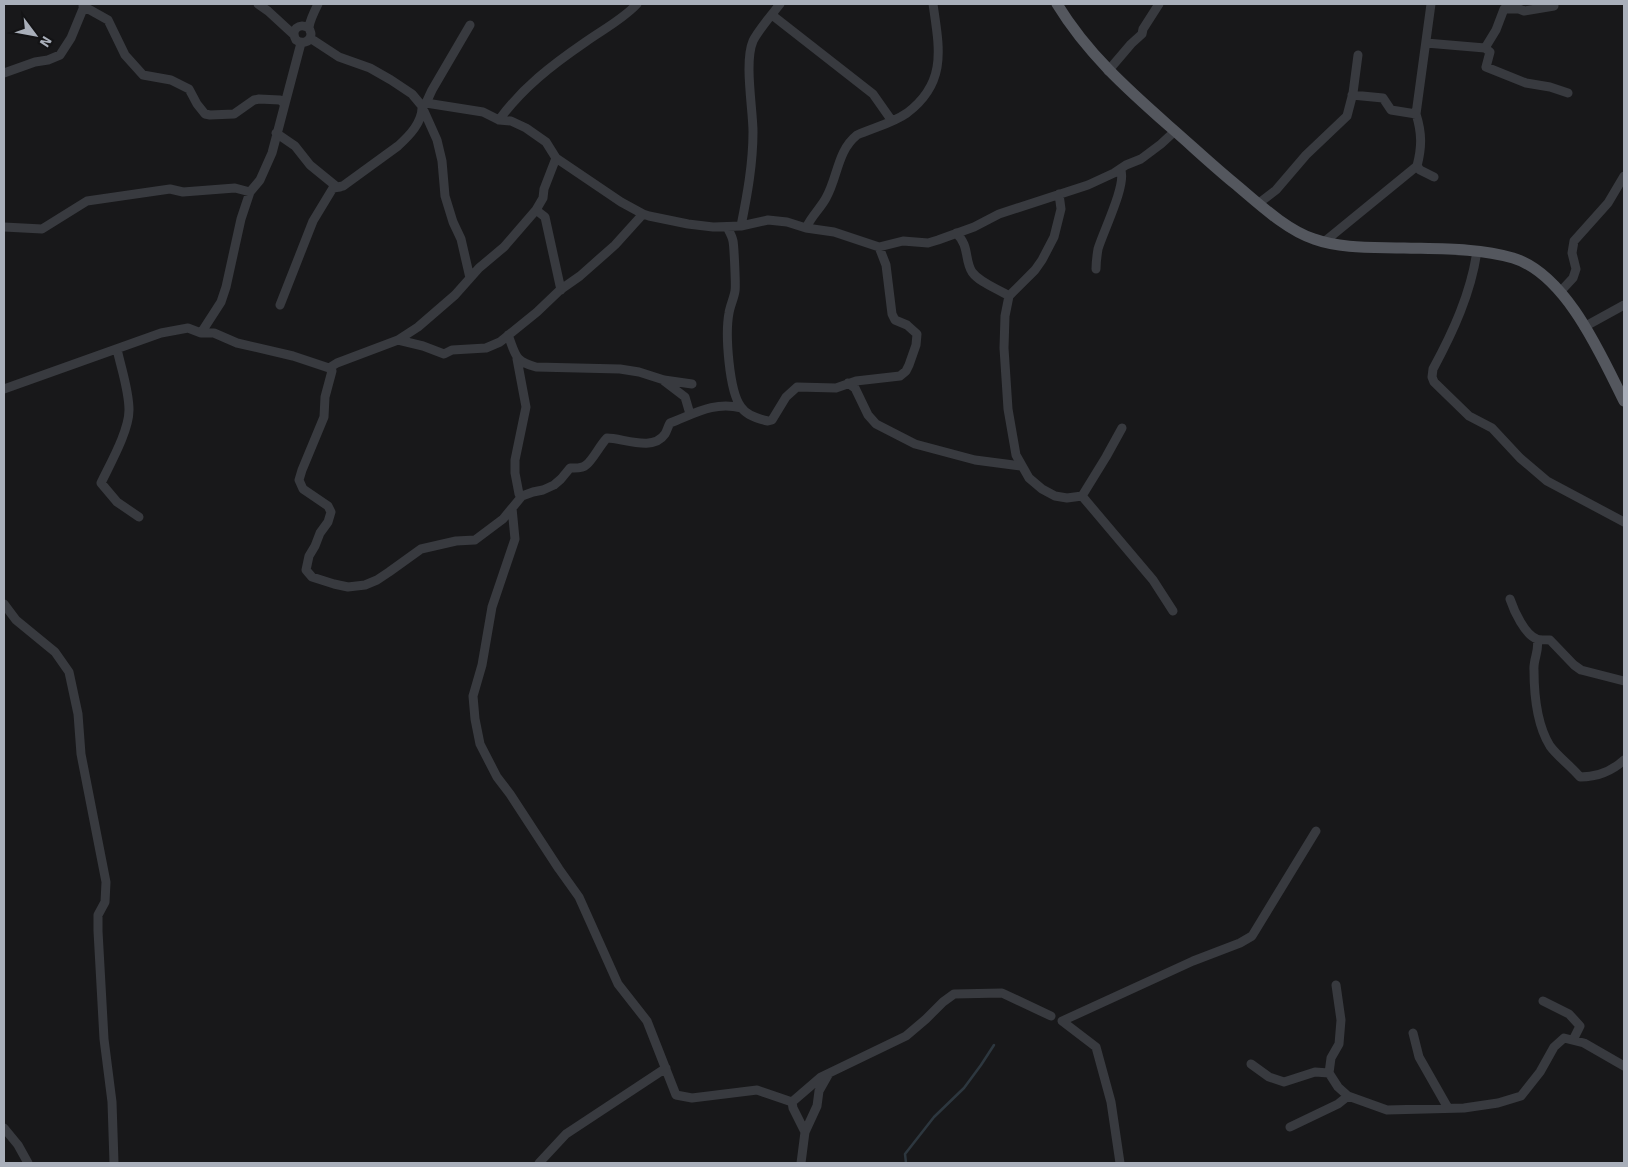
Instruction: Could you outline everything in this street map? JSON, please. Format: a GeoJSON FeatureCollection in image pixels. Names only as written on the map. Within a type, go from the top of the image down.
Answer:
{"type":"FeatureCollection","features":[{"type":"Feature","properties":{"kind":"main road"},"geometry":{"type":"LineString","coordinates":[[1057,4],[1070,24],[1108,71],[1199,154],[1259,203],[1301,234],[1324,242],[1357,246],[1477,251],[1508,257],[1530,266],[1543,274],[1560,292],[1584,327],[1624,401]]}},
{"type":"Feature","properties":{"kind":"street"},"geometry":{"type":"LineString","coordinates":[[258,4],[268,11],[301,43]]}},
{"type":"Feature","properties":{"kind":"street"},"geometry":{"type":"LineString","coordinates":[[301,43],[310,38],[309,28],[318,4]]}},
{"type":"Feature","properties":{"kind":"street"},"geometry":{"type":"LineString","coordinates":[[499,120],[512,101],[529,85],[637,4]]}},
{"type":"Feature","properties":{"kind":"street"},"geometry":{"type":"LineString","coordinates":[[741,226],[748,193],[753,132],[751,51],[753,40],[780,4]]}},
{"type":"Feature","properties":{"kind":"street"},"geometry":{"type":"LineString","coordinates":[[806,228],[812,215],[826,199],[844,150],[852,140],[857,135],[892,121],[906,113],[920,101],[932,83],[938,69],[939,53],[933,4]]}},
{"type":"Feature","properties":{"kind":"street"},"geometry":{"type":"LineString","coordinates":[[1108,71],[1142,34],[1143,29],[1159,4]]}},
{"type":"Feature","properties":{"kind":"street"},"geometry":{"type":"LineString","coordinates":[[1324,242],[1417,166],[1422,144],[1421,128],[1416,114],[1431,4]]}},
{"type":"Feature","properties":{"kind":"street"},"geometry":{"type":"LineString","coordinates":[[4,73],[60,55],[71,38],[84,5],[108,20],[125,55],[143,75],[171,80],[189,89],[205,114],[210,116],[234,114],[254,100],[259,99],[280,100],[285,104]]}},
{"type":"Feature","properties":{"kind":"street"},"geometry":{"type":"LineString","coordinates":[[1485,48],[1496,30],[1504,9],[1524,11],[1554,6]]}},
{"type":"Feature","properties":{"kind":"street"},"geometry":{"type":"LineString","coordinates":[[772,15],[873,94],[892,121]]}},
{"type":"Feature","properties":{"kind":"street"},"geometry":{"type":"LineString","coordinates":[[293,34],[299,26],[304,25],[309,28]]}},
{"type":"Feature","properties":{"kind":"street"},"geometry":{"type":"LineString","coordinates":[[280,305],[313,221],[333,188],[343,186],[398,146],[416,126],[432,90],[470,25]]}},
{"type":"Feature","properties":{"kind":"street"},"geometry":{"type":"LineString","coordinates":[[310,38],[339,57],[370,68],[391,80],[412,94],[423,107],[437,140],[442,161],[445,196],[453,222],[461,239],[470,278]]}},
{"type":"Feature","properties":{"kind":"street"},"geometry":{"type":"LineString","coordinates":[[201,332],[221,302],[241,219],[250,192],[260,180],[272,153],[301,43]]}},
{"type":"Feature","properties":{"kind":"street"},"geometry":{"type":"LineString","coordinates":[[1426,43],[1485,48],[1490,52],[1486,67],[1526,83],[1550,87],[1568,93]]}},
{"type":"Feature","properties":{"kind":"street"},"geometry":{"type":"LineString","coordinates":[[1259,203],[1276,190],[1306,155],[1346,116],[1352,95],[1358,55]]}},
{"type":"Feature","properties":{"kind":"street"},"geometry":{"type":"LineString","coordinates":[[1352,95],[1383,98],[1391,110],[1416,114]]}},
{"type":"Feature","properties":{"kind":"street"},"geometry":{"type":"LineString","coordinates":[[423,107],[483,112],[499,120],[511,121],[526,128],[546,142],[556,158],[643,214],[688,224],[727,227],[768,220],[787,222],[806,228],[834,232],[879,247],[903,241],[928,243],[1018,207],[1088,185],[1121,171],[1122,176],[1098,249],[1096,269]]}},
{"type":"Feature","properties":{"kind":"street"},"geometry":{"type":"LineString","coordinates":[[1114,173],[1126,165],[1141,159],[1175,131]]}},
{"type":"Feature","properties":{"kind":"street"},"geometry":{"type":"LineString","coordinates":[[276,133],[295,146],[310,165],[337,187],[343,186]]}},
{"type":"Feature","properties":{"kind":"street"},"geometry":{"type":"LineString","coordinates":[[328,368],[398,340],[418,327],[455,295],[470,278],[504,247],[536,210],[543,198],[544,189],[556,158]]}},
{"type":"Feature","properties":{"kind":"street"},"geometry":{"type":"LineString","coordinates":[[1417,166],[1420,170],[1434,177]]}},
{"type":"Feature","properties":{"kind":"street"},"geometry":{"type":"LineString","coordinates":[[1560,292],[1573,278],[1576,269],[1572,253],[1574,240],[1608,203],[1624,176]]}},
{"type":"Feature","properties":{"kind":"street"},"geometry":{"type":"LineString","coordinates":[[4,227],[42,229],[87,201],[133,194],[170,189],[182,192],[235,188],[250,192]]}},
{"type":"Feature","properties":{"kind":"street"},"geometry":{"type":"LineString","coordinates":[[1059,194],[1061,209],[1054,237],[1035,270],[1009,296],[1004,330],[1008,409],[1016,455],[1029,478],[1055,496],[1067,498],[1082,496]]}},
{"type":"Feature","properties":{"kind":"street"},"geometry":{"type":"LineString","coordinates":[[536,210],[545,217],[561,290]]}},
{"type":"Feature","properties":{"kind":"street"},"geometry":{"type":"LineString","coordinates":[[398,340],[444,354],[452,350],[486,348],[500,342],[615,245],[643,214]]}},
{"type":"Feature","properties":{"kind":"street"},"geometry":{"type":"LineString","coordinates":[[727,227],[733,241],[736,289],[729,312],[726,347],[737,399],[741,408]]}},
{"type":"Feature","properties":{"kind":"street"},"geometry":{"type":"LineString","coordinates":[[956,233],[964,240],[970,268],[974,274],[980,280],[1009,296]]}},
{"type":"Feature","properties":{"kind":"street"},"geometry":{"type":"LineString","coordinates":[[4,389],[170,331],[188,328],[214,333],[237,343],[293,356],[328,368],[332,371],[325,397],[324,417],[299,480],[303,490],[328,506],[331,512],[328,522],[320,533],[306,570],[312,577],[348,587],[365,585],[377,580],[421,549],[456,541],[475,540],[502,519],[522,496],[554,485],[561,480],[570,468],[587,465],[599,446],[607,438],[638,443],[659,439],[664,435],[670,423],[707,408],[728,404],[768,421],[772,420],[786,397],[797,387],[836,388],[848,383],[900,376],[909,365],[916,345],[916,334],[907,325],[895,320],[892,314],[886,265],[879,247]]}},
{"type":"Feature","properties":{"kind":"street"},"geometry":{"type":"LineString","coordinates":[[1477,251],[1475,266],[1458,318],[1433,369],[1432,377],[1434,382],[1469,416],[1492,428],[1520,458],[1547,481],[1624,522]]}},
{"type":"Feature","properties":{"kind":"street"},"geometry":{"type":"LineString","coordinates":[[1584,327],[1624,306]]}},
{"type":"Feature","properties":{"kind":"street"},"geometry":{"type":"LineString","coordinates":[[508,335],[518,359],[526,407],[515,460],[518,489],[519,494],[522,496]]}},
{"type":"Feature","properties":{"kind":"street"},"geometry":{"type":"LineString","coordinates":[[117,349],[129,412],[120,444],[101,483],[117,502],[139,516]]}},
{"type":"Feature","properties":{"kind":"street"},"geometry":{"type":"LineString","coordinates":[[518,359],[524,364],[536,367],[639,372],[664,380],[692,384]]}},
{"type":"Feature","properties":{"kind":"street"},"geometry":{"type":"LineString","coordinates":[[664,380],[685,396],[690,414]]}},
{"type":"Feature","properties":{"kind":"street"},"geometry":{"type":"LineString","coordinates":[[848,383],[855,388],[868,415],[876,424],[915,444],[975,460],[1022,466]]}},
{"type":"Feature","properties":{"kind":"street"},"geometry":{"type":"LineString","coordinates":[[1082,496],[1122,428]]}},
{"type":"Feature","properties":{"kind":"street"},"geometry":{"type":"LineString","coordinates":[[1082,496],[1153,580],[1173,611]]}},
{"type":"Feature","properties":{"kind":"street"},"geometry":{"type":"LineString","coordinates":[[512,508],[514,539],[492,607],[482,665],[473,696],[480,744],[497,777],[579,897],[618,984],[647,1021],[676,1095],[692,1098],[757,1090],[792,1102]]}},
{"type":"Feature","properties":{"kind":"street"},"geometry":{"type":"LineString","coordinates":[[1510,599],[1515,615],[1529,633],[1537,639],[1550,640],[1581,670],[1624,681]]}},
{"type":"Feature","properties":{"kind":"street"},"geometry":{"type":"LineString","coordinates":[[4,604],[20,623],[55,652],[69,672],[74,689],[81,754],[106,882],[105,902],[98,915],[98,931],[104,1039],[112,1102],[114,1163]]}},
{"type":"Feature","properties":{"kind":"street"},"geometry":{"type":"LineString","coordinates":[[1537,639],[1539,646],[1533,667],[1535,692],[1540,720],[1551,747],[1580,777],[1589,777],[1614,769],[1624,760]]}},
{"type":"Feature","properties":{"kind":"street"},"geometry":{"type":"LineString","coordinates":[[1120,1163],[1111,1102],[1096,1047],[1062,1021],[1252,936],[1316,831]]}},
{"type":"Feature","properties":{"kind":"street"},"geometry":{"type":"LineString","coordinates":[[1336,985],[1341,1020],[1339,1044],[1331,1058],[1329,1073],[1338,1087],[1348,1096],[1387,1110],[1464,1108],[1521,1096],[1540,1072],[1554,1047],[1564,1038],[1584,1043],[1624,1066]]}},
{"type":"Feature","properties":{"kind":"street"},"geometry":{"type":"LineString","coordinates":[[792,1102],[821,1077],[906,1036],[954,994],[1002,993],[1051,1016]]}},
{"type":"Feature","properties":{"kind":"street"},"geometry":{"type":"LineString","coordinates":[[1543,1001],[1569,1014],[1580,1026],[1573,1040]]}},
{"type":"Feature","properties":{"kind":"street"},"geometry":{"type":"LineString","coordinates":[[1413,1033],[1419,1057],[1448,1108]]}},
{"type":"Feature","properties":{"kind":"street"},"geometry":{"type":"LineString","coordinates":[[1251,1064],[1269,1077],[1284,1082],[1315,1072],[1329,1073]]}},
{"type":"Feature","properties":{"kind":"street"},"geometry":{"type":"LineString","coordinates":[[538,1163],[566,1134],[666,1068]]}},
{"type":"Feature","properties":{"kind":"street"},"geometry":{"type":"LineString","coordinates":[[800,1163],[804,1132],[817,1106],[819,1091],[828,1075]]}},
{"type":"Feature","properties":{"kind":"street"},"geometry":{"type":"LineString","coordinates":[[1290,1127],[1338,1104],[1348,1096]]}},
{"type":"Feature","properties":{"kind":"street"},"geometry":{"type":"LineString","coordinates":[[792,1102],[804,1132]]}},
{"type":"Feature","properties":{"kind":"street"},"geometry":{"type":"LineString","coordinates":[[4,1128],[18,1145],[28,1163]]}},
{"type":"Feature","properties":{"kind":"waterway"},"geometry":{"type":"LineString","coordinates":[[906,1163],[905,1154],[934,1117],[964,1088],[994,1045]]}}]}
